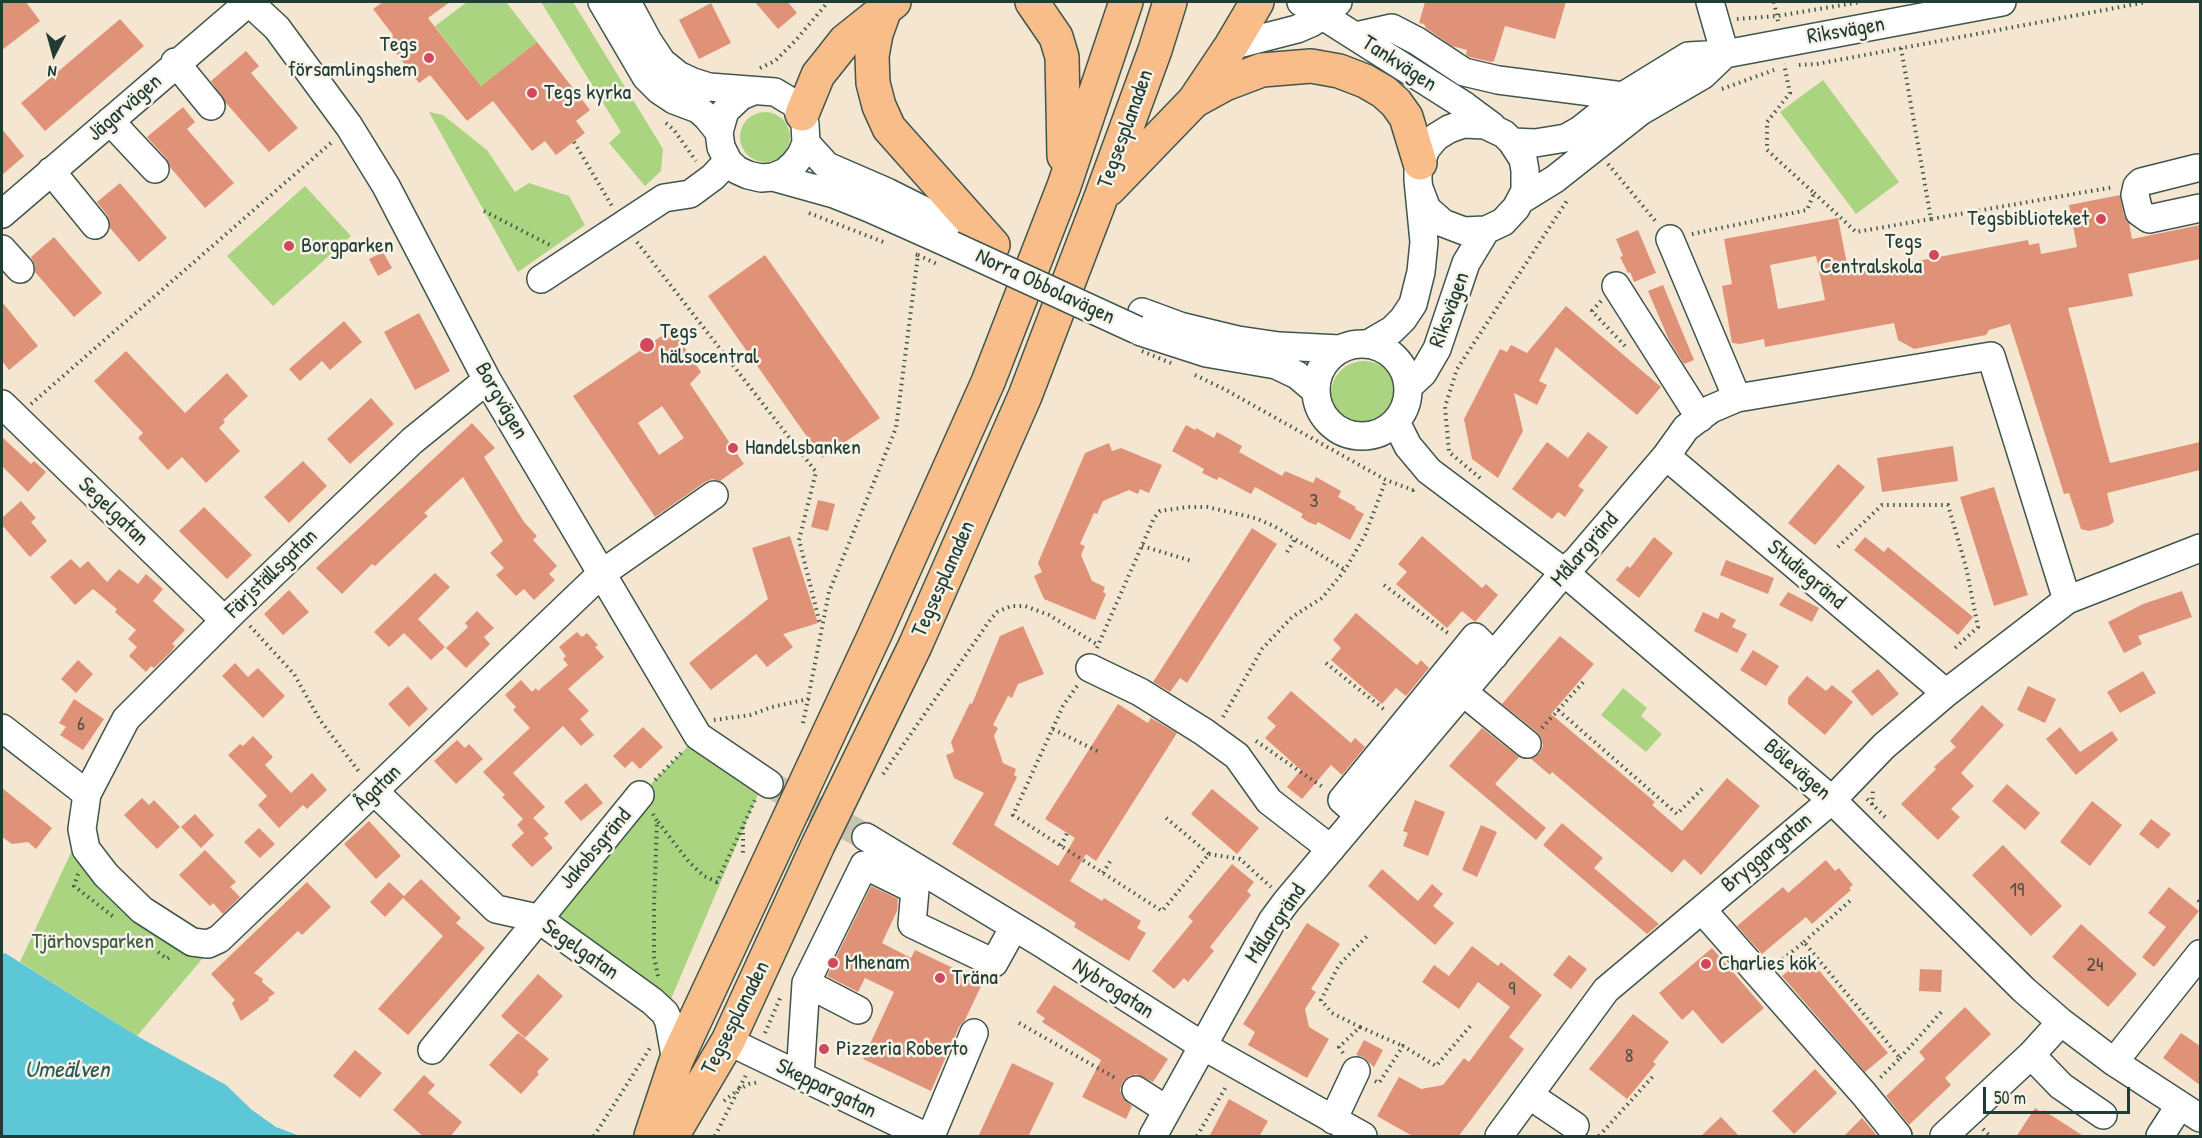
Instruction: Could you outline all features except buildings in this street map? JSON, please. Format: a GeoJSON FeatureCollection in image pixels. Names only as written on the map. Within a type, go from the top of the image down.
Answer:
{"type":"FeatureCollection","features":[{"type":"Feature","properties":{"kind":"main road"},"geometry":{"type":"LineString","coordinates":[[1032,2],[1056,37],[1062,57],[1064,186]]}},
{"type":"Feature","properties":{"kind":"main road","name":"Tegsesplanaden"},"geometry":{"type":"LineString","coordinates":[[651,1137],[676,1061],[880,621],[987,382],[1064,186],[1126,2]]}},
{"type":"Feature","properties":{"kind":"main road","name":"Tegsesplanaden"},"geometry":{"type":"LineString","coordinates":[[672,1137],[742,1048],[818,845],[915,646],[1025,396],[1100,200],[1155,50],[1170,2]]}},
{"type":"Feature","properties":{"kind":"main road"},"geometry":{"type":"LineString","coordinates":[[1100,200],[1194,102],[1257,2]]}},
{"type":"Feature","properties":{"kind":"main road"},"geometry":{"type":"LineString","coordinates":[[804,129],[818,75],[845,41],[890,5]]}},
{"type":"Feature","properties":{"kind":"main road"},"geometry":{"type":"LineString","coordinates":[[890,5],[876,34],[872,56],[873,83],[879,106],[889,128],[958,229],[993,245]]}},
{"type":"Feature","properties":{"kind":"main road"},"geometry":{"type":"LineString","coordinates":[[1194,102],[1225,84],[1262,70],[1311,66],[1339,71],[1365,81],[1384,92],[1396,103],[1406,117],[1419,176]]}},
{"type":"Feature","properties":{"kind":"street","name":"Jägarvägen"},"geometry":{"type":"LineString","coordinates":[[2,214],[249,2]]}},
{"type":"Feature","properties":{"kind":"street","name":"Borgvägen"},"geometry":{"type":"LineString","coordinates":[[249,2],[277,28],[349,126],[386,186],[487,380],[698,736],[764,788]]}},
{"type":"Feature","properties":{"kind":"street"},"geometry":{"type":"LineString","coordinates":[[602,2],[646,77],[674,100],[698,109],[719,132]]}},
{"type":"Feature","properties":{"kind":"street","name":"Norra Obbolavägen"},"geometry":{"type":"LineString","coordinates":[[627,2],[662,62],[678,75],[709,87],[751,92],[775,92],[786,97],[826,166],[887,192],[1140,321],[1206,352],[1276,365],[1297,375],[1316,391]]}},
{"type":"Feature","properties":{"kind":"street","name":"Riksvägen"},"geometry":{"type":"LineString","coordinates":[[1368,344],[1398,325],[1413,304],[1421,272],[1424,242],[1419,176],[1426,149],[1436,137],[1449,129],[1474,123],[1504,135],[1535,143],[1566,138],[1580,130],[1623,96],[1688,56],[1725,54],[2002,2]]}},
{"type":"Feature","properties":{"kind":"street"},"geometry":{"type":"LineString","coordinates":[[1231,46],[1297,29],[1320,6]]}},
{"type":"Feature","properties":{"kind":"street","name":"Tankvägen"},"geometry":{"type":"LineString","coordinates":[[1320,6],[1356,36],[1465,106],[1504,135]]}},
{"type":"Feature","properties":{"kind":"street"},"geometry":{"type":"LineString","coordinates":[[1712,11],[1725,54]]}},
{"type":"Feature","properties":{"kind":"street"},"geometry":{"type":"LineString","coordinates":[[1356,36],[1392,28],[1417,41],[1464,72],[1498,80],[1623,96]]}},
{"type":"Feature","properties":{"kind":"street","name":"Riksvägen"},"geometry":{"type":"LineString","coordinates":[[1409,386],[1423,373],[1437,349],[1466,263],[1486,230],[1495,227],[1510,216],[1521,200],[1555,179],[1641,111],[1703,75],[1725,54]]}},
{"type":"Feature","properties":{"kind":"street"},"geometry":{"type":"LineString","coordinates":[[176,63],[211,106]]}},
{"type":"Feature","properties":{"kind":"street"},"geometry":{"type":"LineString","coordinates":[[541,279],[625,226],[664,198],[690,194],[713,177],[728,161],[721,147],[719,132],[725,111],[741,96],[751,92]]}},
{"type":"Feature","properties":{"kind":"street"},"geometry":{"type":"LineString","coordinates":[[110,121],[156,169]]}},
{"type":"Feature","properties":{"kind":"street"},"geometry":{"type":"LineString","coordinates":[[774,177],[785,172],[801,155],[804,129]]}},
{"type":"Feature","properties":{"kind":"street"},"geometry":{"type":"LineString","coordinates":[[1504,135],[1523,159],[1526,170],[1525,190],[1521,200]]}},
{"type":"Feature","properties":{"kind":"street","name":"Norra Obbolavägen"},"geometry":{"type":"LineString","coordinates":[[728,161],[737,170],[748,175],[761,178],[774,177],[834,194],[869,207],[958,229]]}},
{"type":"Feature","properties":{"kind":"street"},"geometry":{"type":"LineString","coordinates":[[51,171],[95,225]]}},
{"type":"Feature","properties":{"kind":"street"},"geometry":{"type":"LineString","coordinates":[[2200,172],[2141,182],[2137,186],[2135,195],[2139,212],[2149,219],[2200,208]]}},
{"type":"Feature","properties":{"kind":"street"},"geometry":{"type":"LineString","coordinates":[[1419,176],[1427,209],[1443,224],[1464,231],[1486,230]]}},
{"type":"Feature","properties":{"kind":"street"},"geometry":{"type":"LineString","coordinates":[[1670,239],[1737,398]]}},
{"type":"Feature","properties":{"kind":"street","name":"Norra Obbolavägen"},"geometry":{"type":"LineString","coordinates":[[993,245],[1140,321],[1180,326],[1238,340],[1279,346],[1340,349]]}},
{"type":"Feature","properties":{"kind":"street"},"geometry":{"type":"LineString","coordinates":[[2,249],[20,269]]}},
{"type":"Feature","properties":{"kind":"street"},"geometry":{"type":"LineString","coordinates":[[1616,286],[1700,418]]}},
{"type":"Feature","properties":{"kind":"street"},"geometry":{"type":"LineString","coordinates":[[1368,344],[1380,347],[1396,358],[1406,374],[1409,386],[1408,399],[1404,411],[1396,422],[1372,435],[1359,436],[1345,433],[1324,417],[1318,404],[1316,391],[1320,371],[1325,362],[1340,349],[1349,345],[1368,344]]}},
{"type":"Feature","properties":{"kind":"street","name":"Målargränd"},"geometry":{"type":"LineString","coordinates":[[1153,1137],[1272,921],[1331,849],[1350,808],[1463,692],[1666,456],[1686,428],[1711,409],[1737,398],[1991,356],[2067,600]]}},
{"type":"Feature","properties":{"kind":"street","name":"Färjställsgatan"},"geometry":{"type":"LineString","coordinates":[[87,794],[126,719],[230,615],[412,441],[487,380]]}},
{"type":"Feature","properties":{"kind":"street","name":"Segelgatan"},"geometry":{"type":"LineString","coordinates":[[8,410],[230,615]]}},
{"type":"Feature","properties":{"kind":"street","name":"Bölevägen"},"geometry":{"type":"LineString","coordinates":[[1396,422],[1408,446],[1429,471],[1564,572],[1832,800],[2024,990],[2061,1022],[2114,1062],[2190,1112]]}},
{"type":"Feature","properties":{"kind":"street","name":"Studiegränd"},"geometry":{"type":"LineString","coordinates":[[1666,456],[1946,693]]}},
{"type":"Feature","properties":{"kind":"street","name":"Ågatan"},"geometry":{"type":"LineString","coordinates":[[87,794],[82,829],[86,849],[106,875],[142,910],[192,942],[208,944],[219,939],[601,574],[714,495]]}},
{"type":"Feature","properties":{"kind":"street","name":"Bryggargatan"},"geometry":{"type":"LineString","coordinates":[[1499,1137],[1606,990],[1832,800],[1884,746],[1946,693],[2067,600],[2200,548]]}},
{"type":"Feature","properties":{"kind":"street"},"geometry":{"type":"LineString","coordinates":[[1350,808],[1403,725],[1475,637],[1494,656]]}},
{"type":"Feature","properties":{"kind":"street"},"geometry":{"type":"LineString","coordinates":[[1094,657],[1140,692],[1237,756],[1269,801],[1331,849]]}},
{"type":"Feature","properties":{"kind":"street"},"geometry":{"type":"LineString","coordinates":[[1463,692],[1527,744]]}},
{"type":"Feature","properties":{"kind":"street"},"geometry":{"type":"LineString","coordinates":[[2,728],[87,794]]}},
{"type":"Feature","properties":{"kind":"street","name":"Segelgatan"},"geometry":{"type":"LineString","coordinates":[[374,791],[496,909],[537,918],[652,1001],[665,1013]]}},
{"type":"Feature","properties":{"kind":"street","name":"Jakobsgränd"},"geometry":{"type":"LineString","coordinates":[[432,1050],[537,918],[640,795]]}},
{"type":"Feature","properties":{"kind":"street","name":"Nybrogatan"},"geometry":{"type":"LineString","coordinates":[[866,837],[1203,1046],[1363,1137]]}},
{"type":"Feature","properties":{"kind":"street"},"geometry":{"type":"LineString","coordinates":[[800,1076],[795,986],[864,865],[915,890],[912,924],[994,963],[1014,927]]}},
{"type":"Feature","properties":{"kind":"street"},"geometry":{"type":"LineString","coordinates":[[1711,920],[1864,1094],[1898,1137]]}},
{"type":"Feature","properties":{"kind":"street"},"geometry":{"type":"LineString","coordinates":[[2114,1062],[2200,954]]}},
{"type":"Feature","properties":{"kind":"street"},"geometry":{"type":"LineString","coordinates":[[795,986],[858,1010]]}},
{"type":"Feature","properties":{"kind":"street"},"geometry":{"type":"LineString","coordinates":[[665,1013],[672,1032],[676,1061]]}},
{"type":"Feature","properties":{"kind":"street"},"geometry":{"type":"LineString","coordinates":[[1944,1137],[2031,1055],[2061,1022]]}},
{"type":"Feature","properties":{"kind":"street"},"geometry":{"type":"LineString","coordinates":[[931,1137],[974,1033]]}},
{"type":"Feature","properties":{"kind":"street","name":"Skeppargatan"},"geometry":{"type":"LineString","coordinates":[[742,1048],[925,1137]]}},
{"type":"Feature","properties":{"kind":"street"},"geometry":{"type":"LineString","coordinates":[[2031,1055],[2061,1086],[2103,1115]]}},
{"type":"Feature","properties":{"kind":"street"},"geometry":{"type":"LineString","coordinates":[[1333,1120],[1356,1071]]}},
{"type":"Feature","properties":{"kind":"street"},"geometry":{"type":"LineString","coordinates":[[1136,1090],[1167,1110]]}},
{"type":"Feature","properties":{"kind":"street"},"geometry":{"type":"LineString","coordinates":[[1529,1095],[1587,1131]]}},
{"type":"Feature","properties":{"kind":"street"},"geometry":{"type":"LineString","coordinates":[[2160,1137],[2190,1112]]}},
{"type":"Feature","properties":{"kind":"path"},"geometry":{"type":"LineString","coordinates":[[1712,11],[1777,16],[1861,2]]}},
{"type":"Feature","properties":{"kind":"path"},"geometry":{"type":"LineString","coordinates":[[1720,90],[1785,67],[1817,64],[2147,2]]}},
{"type":"Feature","properties":{"kind":"path"},"geometry":{"type":"LineString","coordinates":[[1901,48],[1931,219]]}},
{"type":"Feature","properties":{"kind":"path"},"geometry":{"type":"LineString","coordinates":[[1785,67],[1790,93],[1767,122],[1767,150],[1856,232],[2141,182]]}},
{"type":"Feature","properties":{"kind":"path"},"geometry":{"type":"LineString","coordinates":[[8,410],[349,126]]}},
{"type":"Feature","properties":{"kind":"path"},"geometry":{"type":"LineString","coordinates":[[574,142],[625,226],[816,472],[799,540],[820,621],[817,645]]}},
{"type":"Feature","properties":{"kind":"path"},"geometry":{"type":"LineString","coordinates":[[1600,170],[1612,159]]}},
{"type":"Feature","properties":{"kind":"path"},"geometry":{"type":"LineString","coordinates":[[686,167],[696,160]]}},
{"type":"Feature","properties":{"kind":"path"},"geometry":{"type":"LineString","coordinates":[[1607,163],[1670,239],[1806,210],[1814,193]]}},
{"type":"Feature","properties":{"kind":"path"},"geometry":{"type":"LineString","coordinates":[[1449,452],[1445,407],[1457,369],[1565,202],[1572,196]]}},
{"type":"Feature","properties":{"kind":"path"},"geometry":{"type":"LineString","coordinates":[[484,211],[574,258]]}},
{"type":"Feature","properties":{"kind":"path"},"geometry":{"type":"LineString","coordinates":[[817,645],[829,592],[896,428],[918,255]]}},
{"type":"Feature","properties":{"kind":"path"},"geometry":{"type":"LineString","coordinates":[[1173,364],[1183,370]]}},
{"type":"Feature","properties":{"kind":"path"},"geometry":{"type":"LineString","coordinates":[[1194,375],[1226,390],[1386,480],[1365,535],[1345,570],[1322,598],[1292,617],[1262,650],[1211,737]]}},
{"type":"Feature","properties":{"kind":"path"},"geometry":{"type":"LineString","coordinates":[[1413,490],[1422,497]]}},
{"type":"Feature","properties":{"kind":"path"},"geometry":{"type":"LineString","coordinates":[[1838,547],[1882,505],[1948,505],[1966,567],[1978,627],[1954,649]]}},
{"type":"Feature","properties":{"kind":"path"},"geometry":{"type":"LineString","coordinates":[[1209,854],[1162,911],[1013,816],[1064,706],[1094,657],[1154,518],[1160,511],[1208,507],[1255,518],[1345,570]]}},
{"type":"Feature","properties":{"kind":"path"},"geometry":{"type":"LineString","coordinates":[[1287,552],[1295,540]]}},
{"type":"Feature","properties":{"kind":"path"},"geometry":{"type":"LineString","coordinates":[[1142,546],[1192,561]]}},
{"type":"Feature","properties":{"kind":"path"},"geometry":{"type":"LineString","coordinates":[[1384,585],[1467,647]]}},
{"type":"Feature","properties":{"kind":"path"},"geometry":{"type":"LineString","coordinates":[[879,780],[997,612],[1011,606],[1025,606],[1049,615],[1094,657]]}},
{"type":"Feature","properties":{"kind":"path"},"geometry":{"type":"LineString","coordinates":[[230,615],[294,674],[320,720],[374,791]]}},
{"type":"Feature","properties":{"kind":"path","name":"Jakobsgränd"},"geometry":{"type":"LineString","coordinates":[[640,795],[715,720],[750,714],[808,699],[817,645]]}},
{"type":"Feature","properties":{"kind":"path"},"geometry":{"type":"LineString","coordinates":[[1326,663],[1403,725]]}},
{"type":"Feature","properties":{"kind":"path"},"geometry":{"type":"LineString","coordinates":[[1527,744],[1586,679]]}},
{"type":"Feature","properties":{"kind":"path"},"geometry":{"type":"LineString","coordinates":[[1558,710],[1677,814],[1702,789]]}},
{"type":"Feature","properties":{"kind":"path"},"geometry":{"type":"LineString","coordinates":[[1053,729],[1101,753]]}},
{"type":"Feature","properties":{"kind":"path"},"geometry":{"type":"LineString","coordinates":[[1254,741],[1350,808]]}},
{"type":"Feature","properties":{"kind":"path"},"geometry":{"type":"LineString","coordinates":[[640,795],[689,862],[704,876],[717,882],[764,788]]}},
{"type":"Feature","properties":{"kind":"path"},"geometry":{"type":"LineString","coordinates":[[1165,817],[1209,854],[1239,859],[1252,868],[1286,902]]}},
{"type":"Feature","properties":{"kind":"path"},"geometry":{"type":"LineString","coordinates":[[594,1137],[659,1033],[665,1013],[654,957],[657,821]]}},
{"type":"Feature","properties":{"kind":"path"},"geometry":{"type":"LineString","coordinates":[[743,827],[744,856]]}},
{"type":"Feature","properties":{"kind":"path"},"geometry":{"type":"LineString","coordinates":[[1061,846],[1068,831]]}},
{"type":"Feature","properties":{"kind":"path"},"geometry":{"type":"LineString","coordinates":[[1103,873],[1112,858]]}},
{"type":"Feature","properties":{"kind":"path"},"geometry":{"type":"LineString","coordinates":[[1761,978],[1851,900]]}},
{"type":"Feature","properties":{"kind":"path"},"geometry":{"type":"LineString","coordinates":[[1369,934],[1339,964],[1321,1000],[1332,1013],[1403,1046],[1436,1066],[1472,1024]]}},
{"type":"Feature","properties":{"kind":"path"},"geometry":{"type":"LineString","coordinates":[[1804,942],[1900,1058]]}},
{"type":"Feature","properties":{"kind":"path"},"geometry":{"type":"LineString","coordinates":[[715,1137],[742,1048],[795,986]]}},
{"type":"Feature","properties":{"kind":"path"},"geometry":{"type":"LineString","coordinates":[[1864,1094],[1943,1010]]}},
{"type":"Feature","properties":{"kind":"path"},"geometry":{"type":"LineString","coordinates":[[1019,1023],[1136,1090]]}},
{"type":"Feature","properties":{"kind":"path"},"geometry":{"type":"LineString","coordinates":[[1360,1027],[1339,1047],[1356,1071],[1379,1083],[1403,1046]]}},
{"type":"Feature","properties":{"kind":"path"},"geometry":{"type":"LineString","coordinates":[[1197,1137],[1238,1066]]}},
{"type":"Feature","properties":{"kind":"path"},"geometry":{"type":"LineString","coordinates":[[1587,1131],[1655,1074]]}},
{"type":"Feature","properties":{"kind":"green space"},"geometry":{"type":"Polygon","coordinates":[[[467,2],[506,2],[537,42],[481,86],[435,26],[467,2]]]}},
{"type":"Feature","properties":{"kind":"green space"},"geometry":{"type":"Polygon","coordinates":[[[541,2],[573,2],[663,149],[661,171],[645,186],[609,143],[621,132],[541,2]]]}},
{"type":"Feature","properties":{"kind":"green space"},"geometry":{"type":"Polygon","coordinates":[[[1823,80],[1899,182],[1856,214],[1780,112],[1823,80]]]}},
{"type":"Feature","properties":{"kind":"green space"},"geometry":{"type":"Polygon","coordinates":[[[429,112],[443,115],[487,150],[515,192],[529,183],[569,196],[585,225],[518,272],[429,112]]]}},
{"type":"Feature","properties":{"kind":"green space"},"geometry":{"type":"Polygon","coordinates":[[[760,112],[770,112],[783,119],[790,132],[790,142],[783,155],[770,162],[760,162],[751,158],[744,151],[740,142],[740,132],[744,123],[751,116],[760,112]]]}},
{"type":"Feature","properties":{"kind":"green space","name":"Borgparken"},"geometry":{"type":"Polygon","coordinates":[[[305,186],[351,236],[273,306],[227,256],[305,186]]]}},
{"type":"Feature","properties":{"kind":"green space"},"geometry":{"type":"Polygon","coordinates":[[[1364,361],[1376,364],[1387,371],[1394,382],[1397,394],[1394,406],[1387,417],[1376,424],[1364,427],[1352,424],[1341,417],[1334,406],[1331,394],[1334,382],[1341,371],[1352,364],[1364,361]]]}},
{"type":"Feature","properties":{"kind":"green space"},"geometry":{"type":"Polygon","coordinates":[[[1623,688],[1647,708],[1641,716],[1662,734],[1646,752],[1601,715],[1623,688]]]}},
{"type":"Feature","properties":{"kind":"green space"},"geometry":{"type":"Polygon","coordinates":[[[698,736],[759,792],[665,1013],[537,918],[640,795],[698,736]]]}},
{"type":"Feature","properties":{"kind":"green space","name":"Tjärhovsparken"},"geometry":{"type":"Polygon","coordinates":[[[82,829],[142,910],[219,939],[137,1036],[20,962],[82,829]]]}},
{"type":"Feature","properties":{"kind":"water","name":"Umeälven"},"geometry":{"type":"Polygon","coordinates":[[[5,953],[137,1036],[226,1085],[252,1110],[276,1127],[300,1136],[2,1136],[2,954],[5,953]]]}},
{"type":"Feature","properties":{"kind":"tunnel"},"geometry":{"type":"LineString","coordinates":[[769,784],[866,837]]}},
{"type":"Feature","properties":{"kind":"place","name":"Tegs församlingshem"},"geometry":{"type":"Point","coordinates":[429,58]}},
{"type":"Feature","properties":{"kind":"place","name":"Tegs kyrka"},"geometry":{"type":"Point","coordinates":[532,93]}},
{"type":"Feature","properties":{"kind":"place","name":"Tegsbiblioteket"},"geometry":{"type":"Point","coordinates":[2101,219]}},
{"type":"Feature","properties":{"kind":"place","name":"Borgparken"},"geometry":{"type":"Point","coordinates":[289,246]}},
{"type":"Feature","properties":{"kind":"place","name":"Tegs Centralskola"},"geometry":{"type":"Point","coordinates":[1934,255]}},
{"type":"Feature","properties":{"kind":"place","name":"Tegs hälsocentral"},"geometry":{"type":"Point","coordinates":[647,345]}},
{"type":"Feature","properties":{"kind":"place","name":"Handelsbanken"},"geometry":{"type":"Point","coordinates":[733,448]}},
{"type":"Feature","properties":{"kind":"place","name":"Mhenam"},"geometry":{"type":"Point","coordinates":[833,963]}},
{"type":"Feature","properties":{"kind":"place","name":"Charlies kök"},"geometry":{"type":"Point","coordinates":[1706,964]}},
{"type":"Feature","properties":{"kind":"place","name":"Träna"},"geometry":{"type":"Point","coordinates":[940,978]}},
{"type":"Feature","properties":{"kind":"place","name":"Pizzeria Roberto"},"geometry":{"type":"Point","coordinates":[824,1049]}}]}
